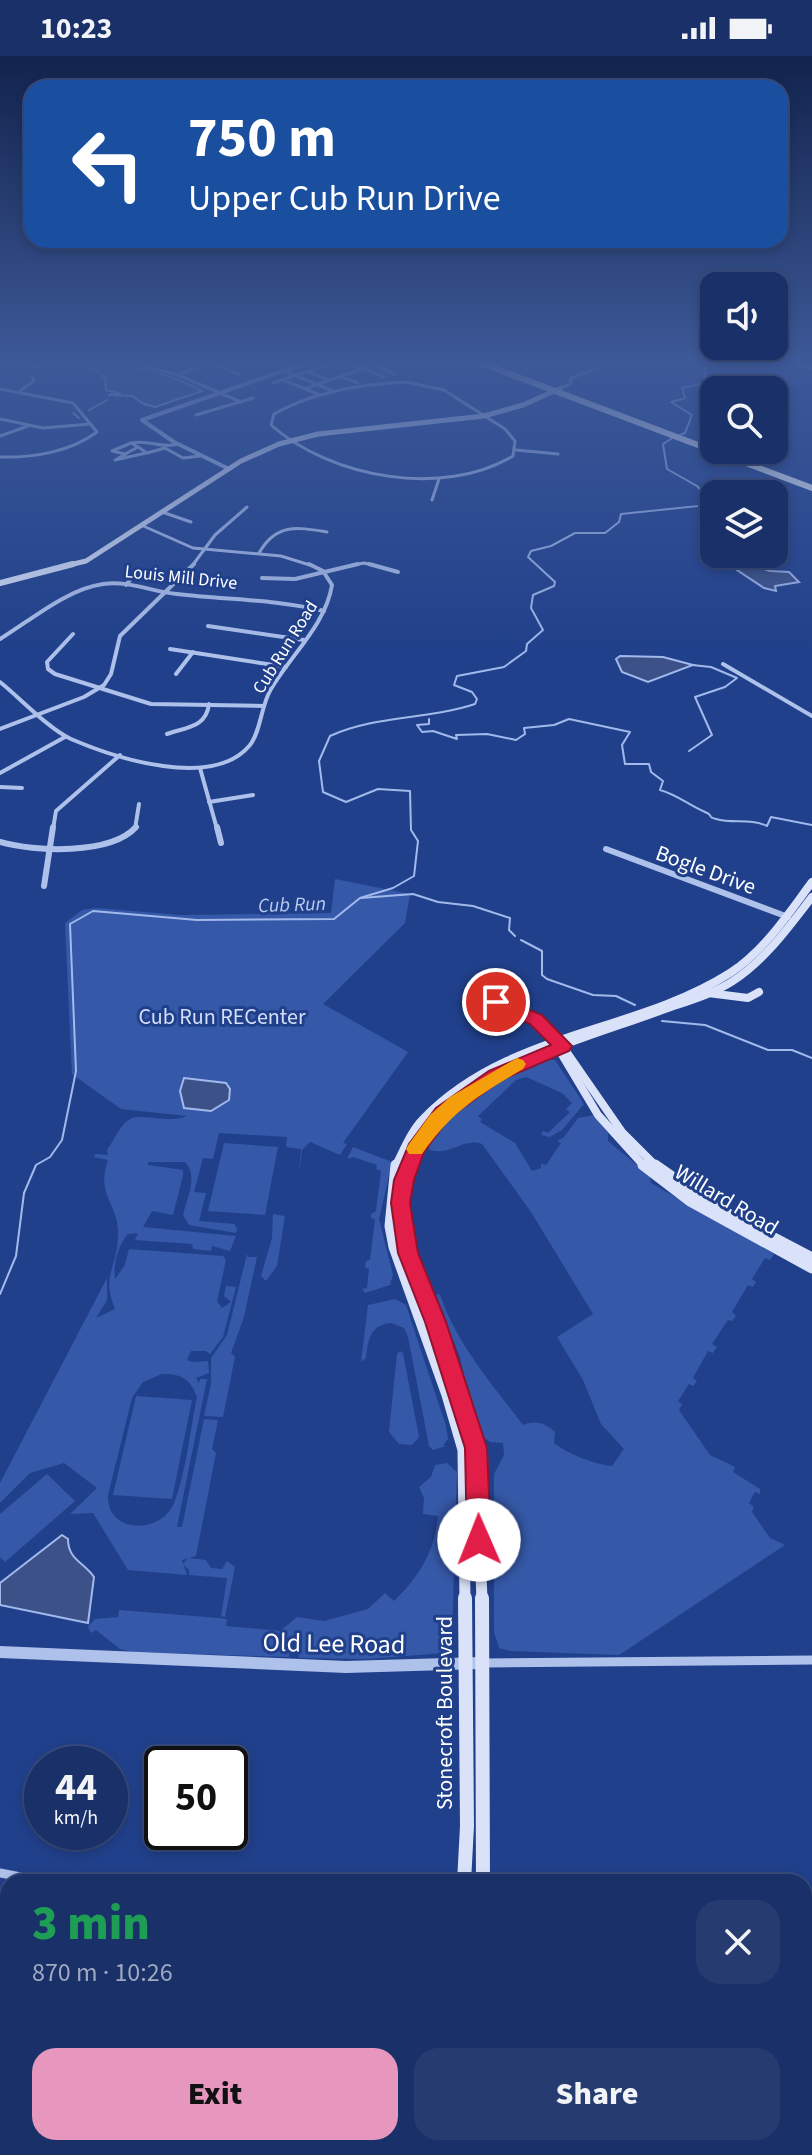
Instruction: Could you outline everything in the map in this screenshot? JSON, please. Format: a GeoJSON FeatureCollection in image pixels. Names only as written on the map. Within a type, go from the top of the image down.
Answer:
{"type":"FeatureCollection","features":[{"type":"Feature","properties":{"kind":"highway"},"geometry":{"type":"LineString","coordinates":[[732,458],[812,488]]}},
{"type":"Feature","properties":{"kind":"highway"},"geometry":{"type":"LineString","coordinates":[[764,464],[812,482]]}},
{"type":"Feature","properties":{"kind":"main road"},"geometry":{"type":"LineString","coordinates":[[0,583],[80,563],[248,458]]}},
{"type":"Feature","properties":{"kind":"main road","name":"Stonecroft Boulevard"},"geometry":{"type":"LineString","coordinates":[[464,1874],[467,1826],[463,1450],[453,1412],[395,1253],[390,1226],[391,1186],[405,1146],[430,1112],[478,1075],[708,993],[750,970],[768,954],[812,882]]}},
{"type":"Feature","properties":{"kind":"main road","name":"Stonecroft Boulevard"},"geometry":{"type":"LineString","coordinates":[[483,1874],[476,1448],[435,1322],[408,1253],[400,1203],[404,1180],[415,1149],[443,1113],[495,1075],[558,1045],[724,977],[752,957],[812,897]]}},
{"type":"Feature","properties":{"kind":"main road"},"geometry":{"type":"LineString","coordinates":[[708,993],[748,998],[759,992]]}},
{"type":"Feature","properties":{"kind":"main road","name":"Willard Road"},"geometry":{"type":"LineString","coordinates":[[558,1045],[606,1112],[659,1169],[696,1195],[812,1258]]}},
{"type":"Feature","properties":{"kind":"main road","name":"Willard Road"},"geometry":{"type":"LineString","coordinates":[[558,1045],[598,1115],[651,1174],[690,1201],[812,1268]]}},
{"type":"Feature","properties":{"kind":"street"},"geometry":{"type":"LineString","coordinates":[[204,458],[229,469]]}},
{"type":"Feature","properties":{"kind":"street"},"geometry":{"type":"LineString","coordinates":[[322,458],[403,476],[439,479],[491,470],[509,458]]}},
{"type":"Feature","properties":{"kind":"street"},"geometry":{"type":"LineString","coordinates":[[432,500],[439,479]]}},
{"type":"Feature","properties":{"kind":"street"},"geometry":{"type":"LineString","coordinates":[[0,729],[99,689],[111,674],[120,636],[206,550],[215,535],[247,507]]}},
{"type":"Feature","properties":{"kind":"street"},"geometry":{"type":"LineString","coordinates":[[162,512],[191,522]]}},
{"type":"Feature","properties":{"kind":"street","name":"Cub Run Road"},"geometry":{"type":"LineString","coordinates":[[0,682],[65,737],[164,768],[200,768],[222,762],[245,750],[254,739],[269,691],[324,611],[333,594],[332,583],[323,573],[292,558],[206,550],[175,543],[141,525]]}},
{"type":"Feature","properties":{"kind":"street"},"geometry":{"type":"LineString","coordinates":[[259,553],[269,535],[278,530],[295,527],[327,532]]}},
{"type":"Feature","properties":{"kind":"street"},"geometry":{"type":"LineString","coordinates":[[262,578],[291,580],[364,563],[398,572]]}},
{"type":"Feature","properties":{"kind":"street"},"geometry":{"type":"LineString","coordinates":[[126,585],[138,570]]}},
{"type":"Feature","properties":{"kind":"street","name":"Louis Mill Drive"},"geometry":{"type":"LineString","coordinates":[[0,639],[83,590],[103,584],[284,601],[324,611]]}},
{"type":"Feature","properties":{"kind":"street"},"geometry":{"type":"LineString","coordinates":[[208,626],[304,640]]}},
{"type":"Feature","properties":{"kind":"street"},"geometry":{"type":"LineString","coordinates":[[73,634],[48,659],[48,669],[55,674],[151,704],[264,706]]}},
{"type":"Feature","properties":{"kind":"street"},"geometry":{"type":"LineString","coordinates":[[170,649],[286,667]]}},
{"type":"Feature","properties":{"kind":"street"},"geometry":{"type":"LineString","coordinates":[[176,674],[193,652]]}},
{"type":"Feature","properties":{"kind":"street"},"geometry":{"type":"LineString","coordinates":[[723,664],[812,716]]}},
{"type":"Feature","properties":{"kind":"street"},"geometry":{"type":"LineString","coordinates":[[167,734],[203,722],[209,714],[209,704]]}},
{"type":"Feature","properties":{"kind":"street"},"geometry":{"type":"LineString","coordinates":[[0,773],[65,737]]}},
{"type":"Feature","properties":{"kind":"street"},"geometry":{"type":"LineString","coordinates":[[44,886],[57,808],[120,755]]}},
{"type":"Feature","properties":{"kind":"street"},"geometry":{"type":"LineString","coordinates":[[200,768],[221,843]]}},
{"type":"Feature","properties":{"kind":"street"},"geometry":{"type":"LineString","coordinates":[[0,787],[22,788]]}},
{"type":"Feature","properties":{"kind":"street"},"geometry":{"type":"LineString","coordinates":[[209,802],[253,795]]}},
{"type":"Feature","properties":{"kind":"street"},"geometry":{"type":"LineString","coordinates":[[1,844],[25,848],[111,844],[126,838],[137,827],[139,804]]}},
{"type":"Feature","properties":{"kind":"street","name":"Bogle Drive"},"geometry":{"type":"LineString","coordinates":[[606,849],[791,918]]}},
{"type":"Feature","properties":{"kind":"street"},"geometry":{"type":"LineString","coordinates":[[471,992],[533,1018],[558,1045]]}},
{"type":"Feature","properties":{"kind":"street","name":"Old Lee Road"},"geometry":{"type":"LineString","coordinates":[[0,1652],[346,1667],[812,1660]]}},
{"type":"Feature","properties":{"kind":"green space","name":"Cub Run RECenter"},"geometry":{"type":"Polygon","coordinates":[[[335,879],[410,894],[405,923],[323,1004],[408,1052],[343,1143],[347,1144],[340,1155],[310,1142],[302,1150],[299,1175],[301,1149],[286,1147],[287,1137],[219,1133],[213,1159],[203,1158],[194,1192],[206,1193],[199,1221],[234,1224],[236,1233],[189,1225],[183,1215],[191,1186],[189,1167],[185,1162],[148,1162],[148,1165],[183,1170],[183,1175],[173,1215],[152,1211],[143,1227],[236,1236],[230,1251],[212,1246],[211,1251],[193,1249],[192,1244],[135,1240],[138,1233],[128,1234],[117,1255],[115,1279],[125,1265],[129,1249],[223,1256],[226,1260],[217,1301],[222,1308],[231,1302],[224,1296],[226,1286],[236,1287],[223,1337],[210,1354],[191,1351],[187,1360],[208,1361],[209,1373],[196,1378],[199,1383],[200,1379],[207,1379],[177,1527],[182,1527],[204,1419],[218,1420],[212,1449],[216,1453],[196,1556],[182,1560],[187,1575],[128,1570],[93,1513],[70,1514],[97,1488],[64,1463],[30,1473],[0,1503],[0,1483],[107,1278],[107,1300],[96,1318],[115,1309],[109,1287],[118,1225],[104,1183],[108,1160],[94,1157],[95,1154],[108,1155],[107,1150],[117,1133],[134,1117],[171,1119],[187,1116],[121,1109],[72,1074],[65,923],[82,910],[97,908],[180,915],[331,913],[335,879]],[[168,1374],[143,1382],[132,1398],[108,1495],[110,1508],[116,1517],[135,1526],[158,1521],[167,1513],[174,1503],[185,1465],[197,1397],[188,1382],[168,1374]]]}},
{"type":"Feature","properties":{"kind":"green space"},"geometry":{"type":"Polygon","coordinates":[[[542,1059],[555,1060],[584,1104],[562,1130],[550,1137],[541,1135],[543,1131],[548,1133],[570,1112],[566,1109],[572,1103],[562,1093],[526,1077],[516,1080],[478,1116],[482,1119],[480,1122],[515,1143],[532,1171],[541,1168],[541,1163],[546,1165],[561,1143],[557,1141],[564,1137],[578,1118],[594,1115],[608,1133],[608,1141],[650,1176],[651,1183],[774,1254],[770,1260],[765,1258],[752,1279],[756,1282],[753,1287],[748,1285],[732,1312],[736,1316],[732,1321],[728,1320],[712,1344],[717,1347],[713,1353],[708,1351],[693,1378],[697,1381],[693,1386],[689,1384],[678,1401],[682,1404],[679,1410],[710,1455],[735,1467],[733,1472],[760,1489],[760,1494],[755,1492],[749,1503],[754,1507],[752,1512],[770,1538],[785,1545],[619,1655],[499,1648],[494,1632],[494,1474],[504,1455],[503,1443],[490,1442],[478,1433],[460,1358],[436,1294],[440,1295],[476,1363],[523,1425],[544,1425],[555,1432],[554,1443],[559,1447],[590,1461],[612,1466],[624,1449],[601,1424],[583,1380],[557,1337],[593,1314],[531,1212],[482,1144],[469,1143],[444,1151],[430,1150],[428,1145],[434,1131],[460,1105],[542,1059]]]}},
{"type":"Feature","properties":{"kind":"green space"},"geometry":{"type":"Polygon","coordinates":[[[224,1143],[278,1147],[265,1215],[208,1211],[224,1143]]]}},
{"type":"Feature","properties":{"kind":"green space"},"geometry":{"type":"Polygon","coordinates":[[[353,1147],[392,1162],[379,1219],[393,1275],[390,1284],[393,1284],[365,1293],[362,1289],[367,1288],[369,1269],[365,1267],[366,1261],[370,1260],[375,1219],[371,1218],[371,1214],[376,1211],[381,1171],[376,1169],[377,1165],[353,1157],[347,1159],[353,1147]]]}},
{"type":"Feature","properties":{"kind":"green space"},"geometry":{"type":"Polygon","coordinates":[[[273,1214],[285,1216],[277,1266],[266,1281],[261,1276],[272,1238],[273,1214]]]}},
{"type":"Feature","properties":{"kind":"green space"},"geometry":{"type":"Polygon","coordinates":[[[247,1254],[248,1257],[257,1257],[244,1317],[231,1353],[235,1357],[223,1417],[204,1416],[211,1384],[211,1358],[227,1335],[247,1254]]]}},
{"type":"Feature","properties":{"kind":"green space"},"geometry":{"type":"Polygon","coordinates":[[[395,1299],[406,1305],[446,1426],[448,1439],[443,1445],[446,1446],[433,1450],[429,1446],[404,1328],[391,1323],[374,1330],[366,1358],[361,1362],[368,1305],[395,1299]]]}},
{"type":"Feature","properties":{"kind":"green space"},"geometry":{"type":"Polygon","coordinates":[[[400,1351],[403,1353],[419,1437],[412,1445],[399,1444],[389,1432],[397,1354],[400,1351]]]}},
{"type":"Feature","properties":{"kind":"green space"},"geometry":{"type":"Polygon","coordinates":[[[136,1396],[192,1400],[172,1499],[113,1495],[136,1396]]]}},
{"type":"Feature","properties":{"kind":"green space"},"geometry":{"type":"Polygon","coordinates":[[[447,1463],[457,1472],[452,1638],[445,1653],[367,1659],[299,1658],[296,1643],[290,1642],[289,1657],[131,1652],[120,1649],[96,1630],[91,1633],[88,1627],[95,1619],[118,1617],[119,1610],[227,1619],[226,1626],[280,1631],[297,1617],[324,1621],[368,1609],[385,1593],[394,1601],[424,1563],[436,1529],[438,1516],[423,1514],[424,1498],[419,1487],[431,1477],[435,1465],[447,1463]]]}},
{"type":"Feature","properties":{"kind":"green space"},"geometry":{"type":"Polygon","coordinates":[[[47,1474],[75,1501],[5,1562],[0,1557],[0,1514],[47,1474]]]}},
{"type":"Feature","properties":{"kind":"green space"},"geometry":{"type":"Polygon","coordinates":[[[188,1558],[206,1560],[211,1568],[222,1569],[227,1561],[235,1567],[225,1617],[221,1616],[227,1578],[189,1575],[183,1564],[188,1558]]]}},
{"type":"Feature","properties":{"kind":"shaded area"},"geometry":{"type":"Polygon","coordinates":[[[734,568],[789,572],[799,582],[775,586],[776,591],[764,588],[734,568]]]}},
{"type":"Feature","properties":{"kind":"shaded area"},"geometry":{"type":"Polygon","coordinates":[[[620,656],[663,657],[693,665],[648,682],[622,672],[616,659],[620,656]]]}},
{"type":"Feature","properties":{"kind":"shaded area"},"geometry":{"type":"Polygon","coordinates":[[[184,1078],[226,1083],[230,1089],[229,1100],[211,1111],[184,1108],[180,1091],[184,1078]]]}},
{"type":"Feature","properties":{"kind":"shaded area"},"geometry":{"type":"Polygon","coordinates":[[[62,1535],[68,1539],[74,1556],[94,1577],[88,1623],[0,1605],[0,1583],[62,1535]]]}},
{"type":"Feature","properties":{"kind":"waterway","name":"Cub Run"},"geometry":{"type":"LineString","coordinates":[[0,1294],[16,1256],[24,1193],[36,1165],[50,1157],[62,1140],[76,1071],[70,924],[93,911],[197,920],[334,919],[360,898],[393,888],[414,876],[418,841],[411,830],[410,791],[378,789],[346,802],[323,792],[319,761],[330,736],[365,724],[439,713],[475,704],[477,699],[472,692],[454,685],[457,676],[504,667],[526,651],[527,644],[543,630],[531,608],[533,595],[554,586],[555,582],[528,557],[531,551],[551,546],[575,533],[605,533],[619,522],[621,514],[698,506],[709,499],[697,486],[667,469],[665,458]]}},
{"type":"Feature","properties":{"kind":"waterway"},"geometry":{"type":"LineString","coordinates":[[689,751],[712,735],[695,697],[725,687],[737,678],[711,667],[692,665]]}},
{"type":"Feature","properties":{"kind":"waterway"},"geometry":{"type":"LineString","coordinates":[[429,719],[429,724],[417,725],[422,732],[433,731],[457,739],[456,735],[487,734],[516,740],[525,734],[524,728],[554,725],[569,719],[630,732],[622,745],[625,764],[649,764],[651,772],[663,781],[660,790],[711,817],[767,826],[771,817],[812,825]]}},
{"type":"Feature","properties":{"kind":"waterway"},"geometry":{"type":"LineString","coordinates":[[361,898],[413,894],[438,902],[473,906],[510,918],[509,930],[515,936]]}},
{"type":"Feature","properties":{"kind":"waterway"},"geometry":{"type":"LineString","coordinates":[[521,940],[542,951],[542,975],[547,979],[593,995],[616,996],[635,1005]]}},
{"type":"Feature","properties":{"kind":"waterway"},"geometry":{"type":"LineString","coordinates":[[662,1021],[705,1025],[768,1050],[792,1050],[812,1058]]}},
{"type":"Feature","properties":{"kind":"slow traffic"},"geometry":{"type":"LineString","coordinates":[[415,1149],[436,1120],[456,1102],[483,1082],[517,1064]]}},
{"type":"Feature","properties":{"kind":"route"},"geometry":{"type":"LineString","coordinates":[[479,1540],[476,1448],[435,1322],[403,1238],[400,1203],[415,1149],[443,1113],[495,1075],[563,1046],[536,1020],[496,1002]]}}]}
